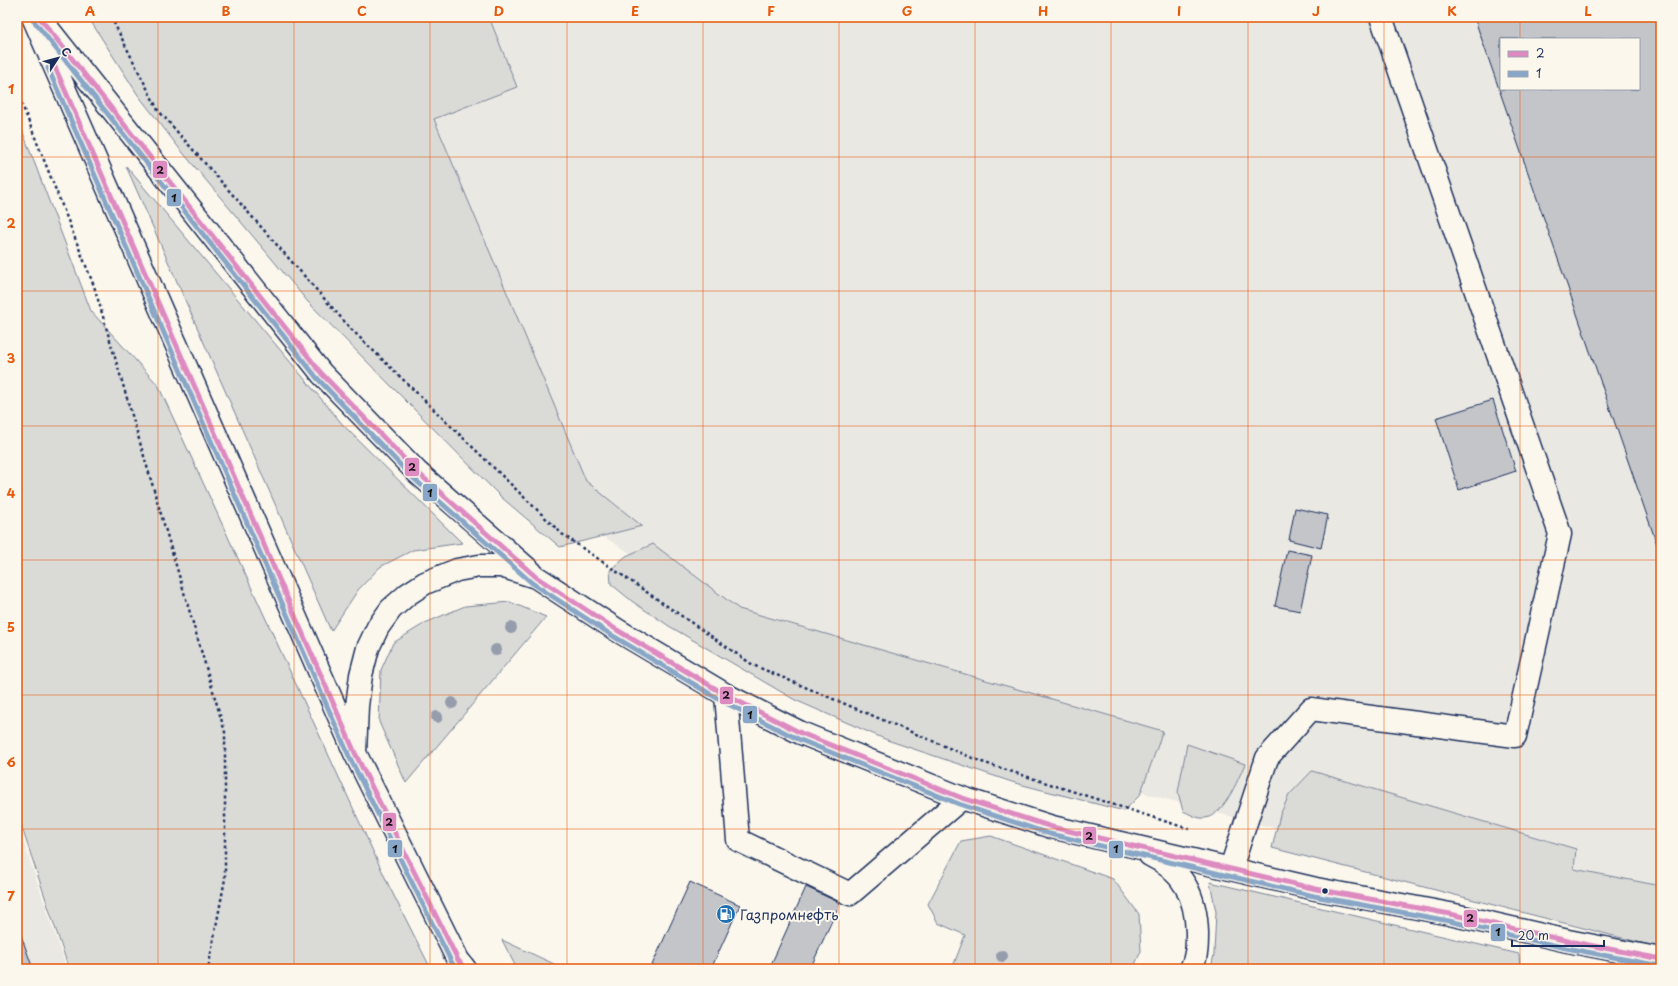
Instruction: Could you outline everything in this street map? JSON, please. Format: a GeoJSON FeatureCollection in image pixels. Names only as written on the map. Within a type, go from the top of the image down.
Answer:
{"type":"FeatureCollection","features":[{"type":"Feature","properties":{"kind":"main road"},"geometry":{"type":"LineString","coordinates":[[33,17],[355,753],[458,960],[465,969]]}},
{"type":"Feature","properties":{"kind":"main road"},"geometry":{"type":"LineString","coordinates":[[39,17],[322,374],[417,472],[536,577],[618,630],[726,695],[801,733],[962,798],[1052,827],[1316,889],[1450,914],[1661,959]]}},
{"type":"Feature","properties":{"kind":"main road"},"geometry":{"type":"LineString","coordinates":[[1230,868],[1267,758],[1311,709],[1515,736],[1560,534],[1381,17]]}},
{"type":"Feature","properties":{"kind":"main road"},"geometry":{"type":"LineString","coordinates":[[355,753],[357,706],[361,675],[368,648],[378,627],[391,609],[408,594],[425,583],[457,570],[479,566],[501,566],[536,577]]}},
{"type":"Feature","properties":{"kind":"main road"},"geometry":{"type":"LineString","coordinates":[[726,695],[738,840],[850,894],[962,798]]}},
{"type":"Feature","properties":{"kind":"main road"},"geometry":{"type":"LineString","coordinates":[[1126,844],[1163,861],[1174,871],[1193,901],[1197,924],[1197,943],[1196,959],[1191,969]]}},
{"type":"Feature","properties":{"kind":"path"},"geometry":{"type":"LineString","coordinates":[[110,17],[158,110],[351,329],[562,534],[753,665],[982,762],[1193,830]]}},
{"type":"Feature","properties":{"kind":"path"},"geometry":{"type":"LineString","coordinates":[[17,92],[94,286],[225,732],[225,879],[208,969]]}},
{"type":"Feature","properties":{"kind":"shaded area"},"geometry":{"type":"Polygon","coordinates":[[[88,17],[489,17],[517,87],[434,119],[586,481],[642,526],[560,547],[501,497],[308,302],[179,148],[138,95],[88,17]]]}},
{"type":"Feature","properties":{"kind":"shaded area"},"geometry":{"type":"Polygon","coordinates":[[[173,17],[1661,17],[1661,919],[1396,861],[921,733],[546,501],[173,17]]]}},
{"type":"Feature","properties":{"kind":"shaded area"},"geometry":{"type":"Polygon","coordinates":[[[17,117],[91,311],[158,385],[389,886],[431,969],[69,969],[17,813],[17,117]]]}},
{"type":"Feature","properties":{"kind":"shaded area"},"geometry":{"type":"Polygon","coordinates":[[[126,166],[344,426],[462,543],[413,550],[380,567],[358,590],[331,631],[126,166]]]}},
{"type":"Feature","properties":{"kind":"shaded area"},"geometry":{"type":"Polygon","coordinates":[[[653,544],[739,609],[1163,731],[1140,795],[1124,811],[1015,783],[887,740],[795,700],[669,626],[633,602],[611,584],[610,570],[626,556],[653,544]]]}},
{"type":"Feature","properties":{"kind":"shaded area"},"geometry":{"type":"Polygon","coordinates":[[[510,602],[546,617],[406,783],[379,722],[381,670],[393,643],[425,623],[465,606],[510,602]]]}},
{"type":"Feature","properties":{"kind":"shaded area"},"geometry":{"type":"Polygon","coordinates":[[[1187,744],[1245,764],[1233,789],[1222,807],[1208,817],[1200,818],[1183,811],[1178,792],[1187,744]]]}},
{"type":"Feature","properties":{"kind":"shaded area"},"geometry":{"type":"Polygon","coordinates":[[[1312,771],[1576,849],[1574,869],[1661,886],[1661,948],[1272,848],[1280,815],[1289,795],[1312,771]]]}},
{"type":"Feature","properties":{"kind":"shaded area"},"geometry":{"type":"Polygon","coordinates":[[[17,823],[67,969],[17,969],[17,823]]]}},
{"type":"Feature","properties":{"kind":"shaded area"},"geometry":{"type":"Polygon","coordinates":[[[991,836],[1113,879],[1139,914],[1141,951],[1133,969],[952,969],[965,935],[938,923],[928,904],[961,841],[991,836]]]}},
{"type":"Feature","properties":{"kind":"shaded area"},"geometry":{"type":"Polygon","coordinates":[[[1210,882],[1519,954],[1520,969],[1211,969],[1214,954],[1216,912],[1210,882]]]}},
{"type":"Feature","properties":{"kind":"shaded area"},"geometry":{"type":"Polygon","coordinates":[[[502,940],[565,969],[517,969],[502,940]]]}},
{"type":"Feature","properties":{"kind":"building"},"geometry":{"type":"Polygon","coordinates":[[[1474,17],[1661,17],[1661,556],[1474,17]]]}},
{"type":"Feature","properties":{"kind":"building"},"geometry":{"type":"Polygon","coordinates":[[[1493,400],[1516,471],[1459,490],[1436,418],[1493,400]]]}},
{"type":"Feature","properties":{"kind":"building"},"geometry":{"type":"Polygon","coordinates":[[[1295,508],[1328,515],[1321,548],[1289,540],[1295,508]]]}},
{"type":"Feature","properties":{"kind":"building"},"geometry":{"type":"Polygon","coordinates":[[[1287,550],[1312,555],[1300,611],[1275,606],[1287,550]]]}},
{"type":"Feature","properties":{"kind":"building"},"geometry":{"type":"Polygon","coordinates":[[[690,882],[740,905],[711,969],[659,969],[652,965],[690,882]]]}},
{"type":"Feature","properties":{"kind":"building"},"geometry":{"type":"Polygon","coordinates":[[[806,887],[840,903],[810,969],[769,969],[806,887]]]}},
{"type":"Feature","properties":{"kind":"building"},"geometry":{"type":"Polygon","coordinates":[[[17,924],[33,969],[17,969],[17,924]]]}},
{"type":"Feature","properties":{"kind":"transit line","name":"2"},"geometry":{"type":"LineString","coordinates":[[39,17],[322,374],[417,472],[536,577],[617,630],[726,695],[801,733],[870,761],[962,798],[1052,827],[1316,889],[1450,914],[1568,941],[1661,959]]}},
{"type":"Feature","properties":{"kind":"transit line","name":"1"},"geometry":{"type":"LineString","coordinates":[[34,21],[317,378],[412,477],[532,583],[613,636],[722,701],[798,739],[867,767],[959,804],[1050,834],[1314,896],[1449,921],[1566,948],[1660,966]]}},
{"type":"Feature","properties":{"kind":"transit line","name":"2"},"geometry":{"type":"LineString","coordinates":[[54,65],[355,753],[458,960],[465,969]]}},
{"type":"Feature","properties":{"kind":"transit line","name":"1"},"geometry":{"type":"LineString","coordinates":[[48,68],[349,756],[456,969]]}},
{"type":"Feature","properties":{"kind":"place","name":"Газпромнефть"},"geometry":{"type":"Point","coordinates":[726,914]}}]}
